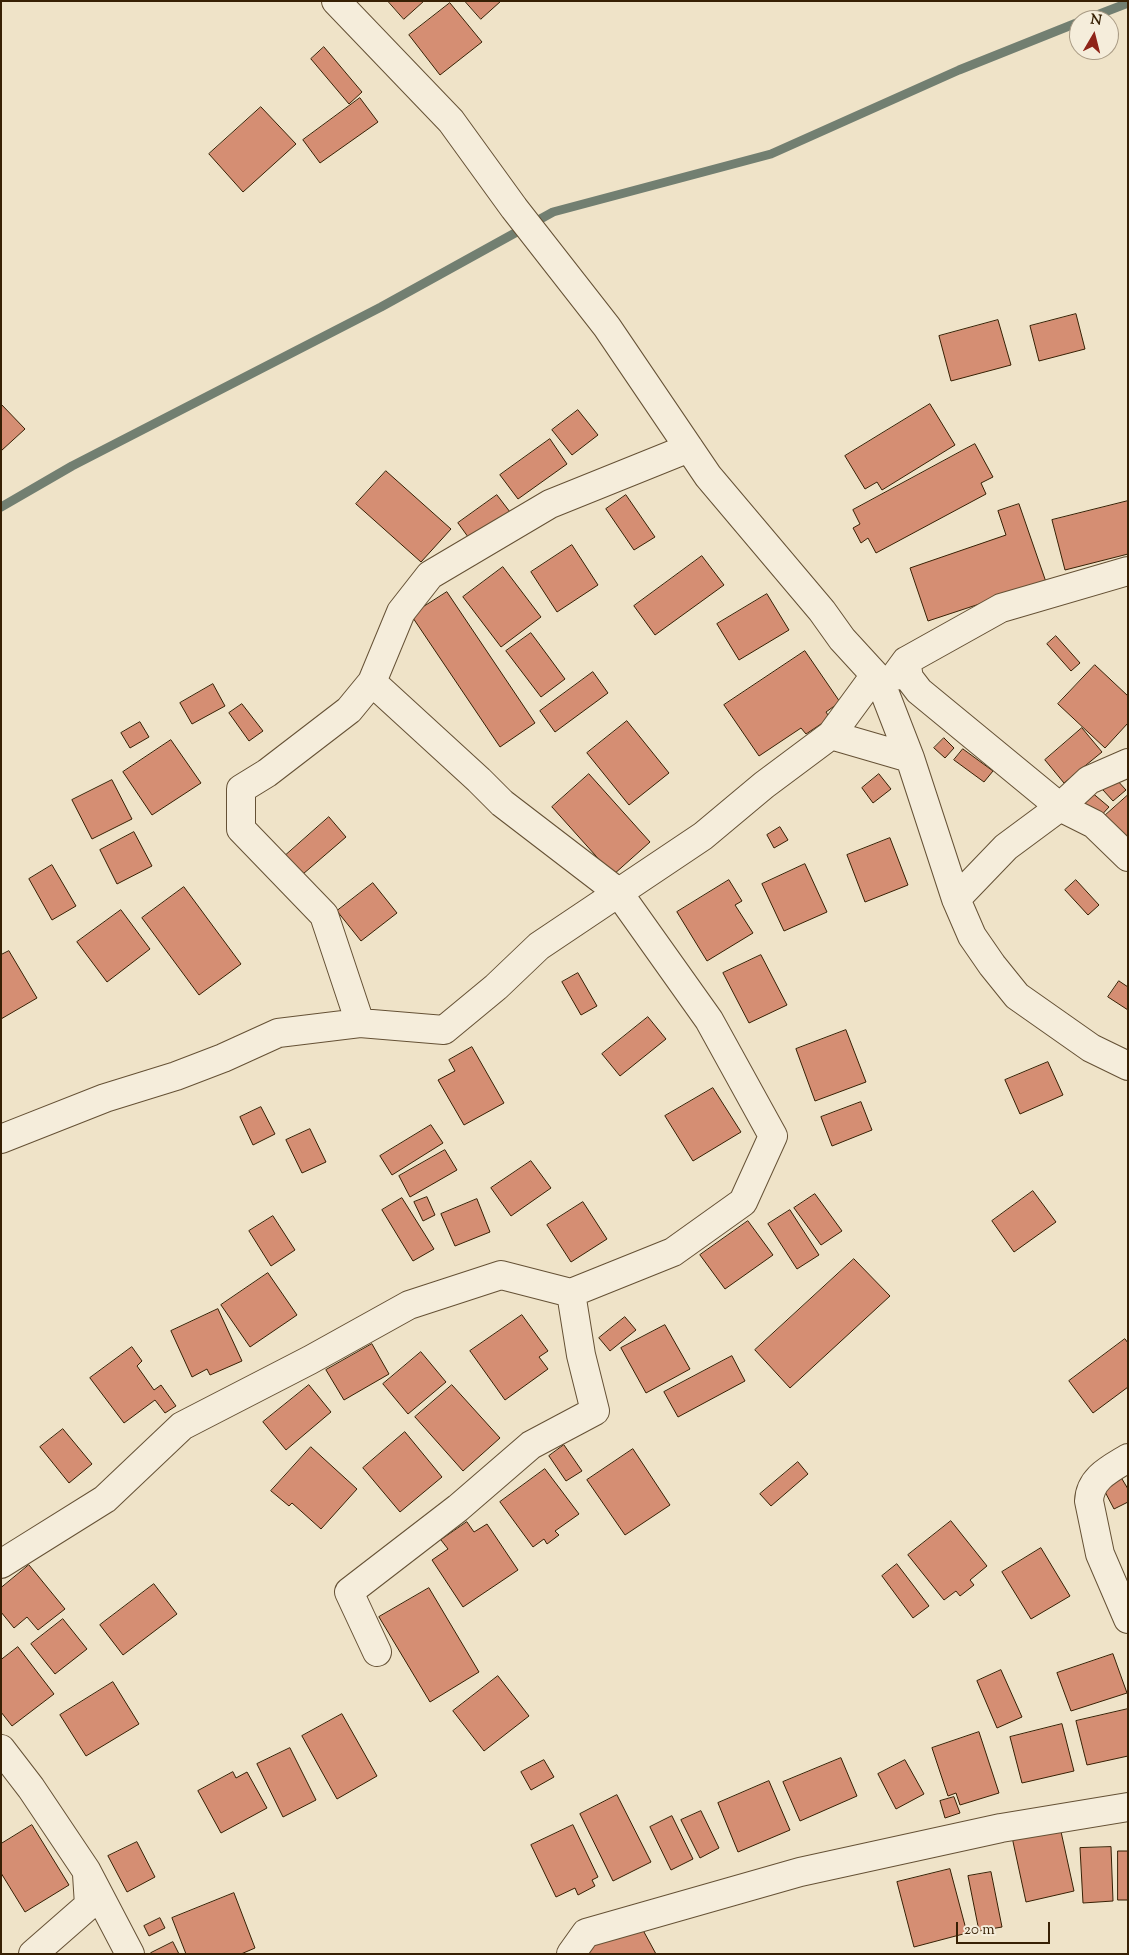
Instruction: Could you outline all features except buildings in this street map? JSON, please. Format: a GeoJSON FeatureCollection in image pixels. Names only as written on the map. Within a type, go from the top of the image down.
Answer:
{"type":"FeatureCollection","features":[{"type":"Feature","properties":{"kind":"street"},"geometry":{"type":"LineString","coordinates":[[336,1],[451,121],[514,208],[606,327],[708,476],[822,611],[842,640],[880,683],[910,758],[956,899],[972,936],[1017,996],[1092,1048],[1128,1066]]}},
{"type":"Feature","properties":{"kind":"street"},"geometry":{"type":"LineString","coordinates":[[360,1024],[324,915],[241,828],[241,790],[267,773],[349,710],[372,682],[401,612],[430,575],[550,504],[689,448]]}},
{"type":"Feature","properties":{"kind":"street"},"geometry":{"type":"LineString","coordinates":[[1,1139],[105,1098],[176,1076],[223,1058],[278,1033],[360,1024],[444,1030],[496,987],[539,946],[703,836],[764,785],[831,735],[880,683],[906,662],[1002,608],[1128,571]]}},
{"type":"Feature","properties":{"kind":"street"},"geometry":{"type":"LineString","coordinates":[[906,662],[910,678],[919,691],[1060,807],[1094,824],[1128,857]]}},
{"type":"Feature","properties":{"kind":"street"},"geometry":{"type":"LineString","coordinates":[[1,1564],[105,1499],[182,1426],[310,1360],[409,1305],[501,1275],[571,1293],[673,1252],[743,1202],[773,1136],[710,1020],[618,892],[502,803],[480,780],[372,682]]}},
{"type":"Feature","properties":{"kind":"street"},"geometry":{"type":"LineString","coordinates":[[831,735],[910,758]]}},
{"type":"Feature","properties":{"kind":"street"},"geometry":{"type":"LineString","coordinates":[[956,899],[1006,848],[1060,807],[1088,780],[1128,763]]}},
{"type":"Feature","properties":{"kind":"street"},"geometry":{"type":"LineString","coordinates":[[377,1652],[349,1592],[458,1508],[531,1445],[595,1411],[581,1354],[571,1293]]}},
{"type":"Feature","properties":{"kind":"street"},"geometry":{"type":"LineString","coordinates":[[1128,1458],[1099,1477],[1089,1493],[1089,1501],[1100,1554],[1128,1619]]}},
{"type":"Feature","properties":{"kind":"street"},"geometry":{"type":"LineString","coordinates":[[1,1749],[31,1788],[86,1870],[130,1954]]}},
{"type":"Feature","properties":{"kind":"street"},"geometry":{"type":"LineString","coordinates":[[571,1954],[586,1933],[800,1872],[1001,1828],[1128,1807]]}},
{"type":"Feature","properties":{"kind":"street"},"geometry":{"type":"LineString","coordinates":[[33,1954],[89,1905],[86,1870]]}},
{"type":"Feature","properties":{"kind":"waterway"},"geometry":{"type":"LineString","coordinates":[[1110,10],[1128,3]]}},
{"type":"Feature","properties":{"kind":"waterway"},"geometry":{"type":"LineString","coordinates":[[1,507],[72,466],[381,307],[553,212],[771,154],[959,70],[1069,26]]}}]}
